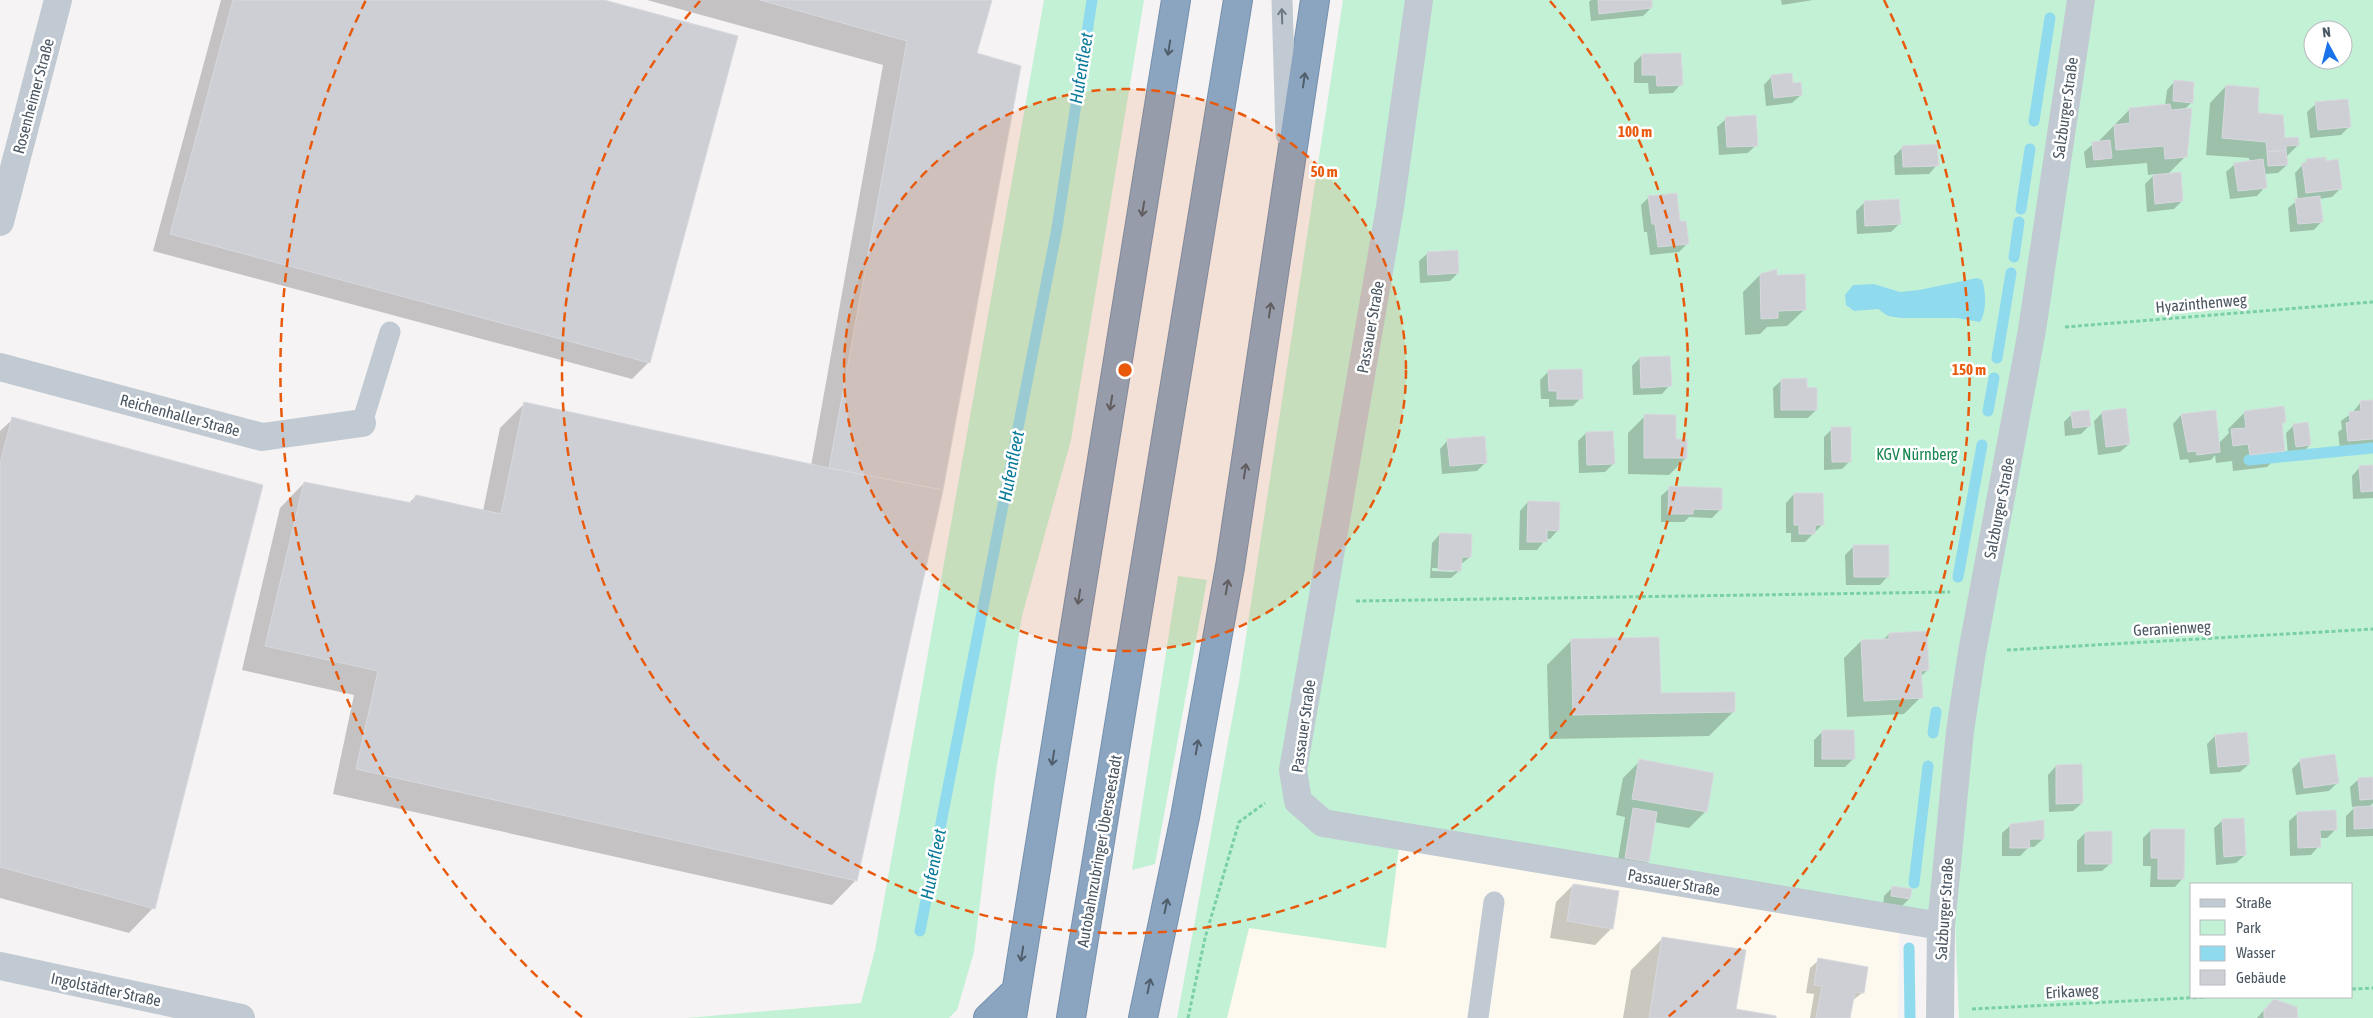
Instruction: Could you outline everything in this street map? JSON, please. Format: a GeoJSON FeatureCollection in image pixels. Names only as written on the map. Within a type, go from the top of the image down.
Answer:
{"type":"FeatureCollection","features":[{"type":"Feature","properties":{"kind":"highway"},"geometry":{"type":"LineString","coordinates":[[1012,1018],[1176,0]]}},
{"type":"Feature","properties":{"kind":"highway","name":"Autobahnzubringer Überseestadt"},"geometry":{"type":"LineString","coordinates":[[1071,1018],[1238,0]]}},
{"type":"Feature","properties":{"kind":"highway"},"geometry":{"type":"LineString","coordinates":[[1143,1018],[1185,817],[1230,568],[1316,0]]}},
{"type":"Feature","properties":{"kind":"highway"},"geometry":{"type":"LineString","coordinates":[[988,1018],[1016,991]]}},
{"type":"Feature","properties":{"kind":"street","name":"Rosenheimer Straße"},"geometry":{"type":"LineString","coordinates":[[0,222],[58,0]]}},
{"type":"Feature","properties":{"kind":"street","name":"Passauer Straße"},"geometry":{"type":"LineString","coordinates":[[1419,0],[1390,207],[1293,770],[1298,801],[1323,823],[1941,926]]}},
{"type":"Feature","properties":{"kind":"street","name":"Salzburger Straße"},"geometry":{"type":"LineString","coordinates":[[1940,1014],[1941,926],[1960,731],[1972,652],[2032,330],[2081,0]]}},
{"type":"Feature","properties":{"kind":"street","name":"Reichenhaller Straße"},"geometry":{"type":"LineString","coordinates":[[0,367],[262,436],[362,423]]}},
{"type":"Feature","properties":{"kind":"street","name":"Ingolstädter Straße"},"geometry":{"type":"LineString","coordinates":[[0,966],[241,1018]]}},
{"type":"Feature","properties":{"kind":"lane"},"geometry":{"type":"LineString","coordinates":[[1282,0],[1288,188]]}},
{"type":"Feature","properties":{"kind":"lane"},"geometry":{"type":"LineString","coordinates":[[362,423],[390,332]]}},
{"type":"Feature","properties":{"kind":"lane"},"geometry":{"type":"LineString","coordinates":[[1478,1018],[1494,902]]}},
{"type":"Feature","properties":{"kind":"path","name":"Hyazinthenweg"},"geometry":{"type":"LineString","coordinates":[[2032,330],[2373,302]]}},
{"type":"Feature","properties":{"kind":"path"},"geometry":{"type":"LineString","coordinates":[[1323,598],[1364,602],[1983,593]]}},
{"type":"Feature","properties":{"kind":"path","name":"Geranienweg"},"geometry":{"type":"LineString","coordinates":[[1972,652],[2373,629]]}},
{"type":"Feature","properties":{"kind":"path"},"geometry":{"type":"LineString","coordinates":[[1188,1018],[1205,938],[1239,822],[1263,803],[1298,801]]}},
{"type":"Feature","properties":{"kind":"path"},"geometry":{"type":"LineString","coordinates":[[2353,989],[2373,988]]}},
{"type":"Feature","properties":{"kind":"path","name":"Erikaweg"},"geometry":{"type":"LineString","coordinates":[[1940,1014],[2190,998]]}},
{"type":"Feature","properties":{"kind":"shaded area"},"geometry":{"type":"Polygon","coordinates":[[[1399,847],[1899,931],[1898,1018],[1227,1018],[1249,928],[1386,948],[1399,847]]]}},
{"type":"Feature","properties":{"kind":"green space"},"geometry":{"type":"Polygon","coordinates":[[[1044,0],[1144,0],[1071,440],[1022,616],[996,771],[974,952],[957,1010],[949,1018],[687,1018],[861,1003],[875,950],[1044,0]]]}},
{"type":"Feature","properties":{"kind":"green space","name":"KGV Nürnberg"},"geometry":{"type":"Polygon","coordinates":[[[1343,0],[2373,0],[2373,1018],[1959,1018],[1955,920],[1399,847],[1386,948],[1249,928],[1227,1018],[1177,1018],[1239,682],[1343,0]]]}},
{"type":"Feature","properties":{"kind":"green space"},"geometry":{"type":"Polygon","coordinates":[[[1178,576],[1207,580],[1155,864],[1132,870],[1178,576]]]}},
{"type":"Feature","properties":{"kind":"water"},"geometry":{"type":"Polygon","coordinates":[[[1977,278],[1982,280],[1985,295],[1984,313],[1980,322],[1957,318],[1901,318],[1888,316],[1878,309],[1854,311],[1846,305],[1845,295],[1853,285],[1874,284],[1900,292],[1977,278]]]}},
{"type":"Feature","properties":{"kind":"building"},"geometry":{"type":"Polygon","coordinates":[[[233,0],[604,0],[738,36],[650,363],[170,234],[233,0]]]}},
{"type":"Feature","properties":{"kind":"building"},"geometry":{"type":"Polygon","coordinates":[[[760,0],[992,0],[977,53],[1021,66],[943,490],[829,468],[907,41],[760,0]]]}},
{"type":"Feature","properties":{"kind":"building"},"geometry":{"type":"Polygon","coordinates":[[[1598,0],[1652,0],[1652,8],[1599,14],[1598,0]]]}},
{"type":"Feature","properties":{"kind":"building"},"geometry":{"type":"Polygon","coordinates":[[[1681,53],[1683,85],[1657,86],[1656,75],[1642,75],[1642,54],[1681,53]]]}},
{"type":"Feature","properties":{"kind":"building"},"geometry":{"type":"Polygon","coordinates":[[[1792,73],[1793,83],[1801,82],[1802,95],[1774,98],[1771,75],[1792,73]]]}},
{"type":"Feature","properties":{"kind":"building"},"geometry":{"type":"Polygon","coordinates":[[[2174,80],[2194,82],[2193,103],[2173,101],[2174,80]]]}},
{"type":"Feature","properties":{"kind":"building"},"geometry":{"type":"Polygon","coordinates":[[[2226,85],[2259,88],[2258,113],[2283,115],[2285,138],[2298,137],[2299,145],[2286,146],[2286,150],[2267,152],[2266,142],[2222,138],[2226,85]]]}},
{"type":"Feature","properties":{"kind":"building"},"geometry":{"type":"Polygon","coordinates":[[[2348,99],[2351,127],[2318,130],[2315,102],[2348,99]]]}},
{"type":"Feature","properties":{"kind":"building"},"geometry":{"type":"Polygon","coordinates":[[[2170,104],[2171,110],[2192,108],[2187,157],[2165,159],[2164,146],[2116,150],[2114,125],[2130,123],[2129,108],[2170,104]]]}},
{"type":"Feature","properties":{"kind":"building"},"geometry":{"type":"Polygon","coordinates":[[[1756,115],[1758,146],[1727,147],[1725,117],[1756,115]]]}},
{"type":"Feature","properties":{"kind":"building"},"geometry":{"type":"Polygon","coordinates":[[[2110,140],[2112,158],[2094,160],[2092,142],[2110,140]]]}},
{"type":"Feature","properties":{"kind":"building"},"geometry":{"type":"Polygon","coordinates":[[[1937,144],[1939,166],[1903,167],[1902,146],[1937,144]]]}},
{"type":"Feature","properties":{"kind":"building"},"geometry":{"type":"Polygon","coordinates":[[[2286,150],[2288,165],[2268,166],[2267,152],[2286,150]]]}},
{"type":"Feature","properties":{"kind":"building"},"geometry":{"type":"Polygon","coordinates":[[[2326,157],[2326,161],[2338,159],[2342,189],[2306,193],[2302,163],[2307,163],[2306,159],[2326,157]]]}},
{"type":"Feature","properties":{"kind":"building"},"geometry":{"type":"Polygon","coordinates":[[[2263,159],[2267,188],[2238,191],[2234,163],[2263,159]]]}},
{"type":"Feature","properties":{"kind":"building"},"geometry":{"type":"Polygon","coordinates":[[[2181,172],[2183,201],[2155,204],[2153,175],[2181,172]]]}},
{"type":"Feature","properties":{"kind":"building"},"geometry":{"type":"Polygon","coordinates":[[[1677,193],[1680,221],[1686,221],[1689,244],[1658,247],[1648,196],[1677,193]]]}},
{"type":"Feature","properties":{"kind":"building"},"geometry":{"type":"Polygon","coordinates":[[[2320,196],[2323,222],[2298,224],[2295,199],[2320,196]]]}},
{"type":"Feature","properties":{"kind":"building"},"geometry":{"type":"Polygon","coordinates":[[[1899,199],[1901,224],[1865,226],[1864,201],[1899,199]]]}},
{"type":"Feature","properties":{"kind":"building"},"geometry":{"type":"Polygon","coordinates":[[[1458,250],[1459,273],[1428,275],[1427,252],[1458,250]]]}},
{"type":"Feature","properties":{"kind":"building"},"geometry":{"type":"Polygon","coordinates":[[[1777,269],[1777,275],[1805,274],[1806,310],[1778,311],[1778,318],[1761,319],[1760,274],[1777,269]]]}},
{"type":"Feature","properties":{"kind":"building"},"geometry":{"type":"Polygon","coordinates":[[[1670,356],[1672,386],[1641,388],[1640,357],[1670,356]]]}},
{"type":"Feature","properties":{"kind":"building"},"geometry":{"type":"Polygon","coordinates":[[[1582,369],[1583,399],[1557,399],[1557,391],[1549,391],[1548,370],[1582,369]]]}},
{"type":"Feature","properties":{"kind":"building"},"geometry":{"type":"Polygon","coordinates":[[[1807,378],[1807,387],[1817,388],[1817,410],[1781,410],[1781,379],[1807,378]]]}},
{"type":"Feature","properties":{"kind":"building"},"geometry":{"type":"Polygon","coordinates":[[[2373,400],[2373,439],[2348,441],[2346,423],[2350,422],[2349,412],[2361,411],[2360,401],[2373,400]]]}},
{"type":"Feature","properties":{"kind":"building"},"geometry":{"type":"Polygon","coordinates":[[[524,402],[829,468],[943,490],[857,881],[356,769],[378,671],[265,646],[304,482],[412,503],[416,495],[501,514],[524,402]]]}},
{"type":"Feature","properties":{"kind":"building"},"geometry":{"type":"Polygon","coordinates":[[[2284,406],[2286,422],[2282,423],[2285,451],[2250,455],[2248,444],[2233,446],[2231,429],[2246,428],[2244,411],[2284,406]]]}},
{"type":"Feature","properties":{"kind":"building"},"geometry":{"type":"Polygon","coordinates":[[[2126,408],[2130,444],[2106,447],[2102,411],[2126,408]]]}},
{"type":"Feature","properties":{"kind":"building"},"geometry":{"type":"Polygon","coordinates":[[[2089,410],[2091,426],[2073,428],[2071,412],[2089,410]]]}},
{"type":"Feature","properties":{"kind":"building"},"geometry":{"type":"Polygon","coordinates":[[[2216,410],[2220,452],[2197,455],[2196,451],[2188,452],[2181,414],[2216,410]]]}},
{"type":"Feature","properties":{"kind":"building"},"geometry":{"type":"Polygon","coordinates":[[[1644,414],[1676,415],[1676,439],[1687,439],[1687,458],[1644,458],[1644,414]]]}},
{"type":"Feature","properties":{"kind":"building"},"geometry":{"type":"Polygon","coordinates":[[[12,417],[263,485],[155,909],[0,867],[0,464],[12,417]]]}},
{"type":"Feature","properties":{"kind":"building"},"geometry":{"type":"Polygon","coordinates":[[[2308,422],[2311,445],[2296,447],[2293,424],[2308,422]]]}},
{"type":"Feature","properties":{"kind":"building"},"geometry":{"type":"Polygon","coordinates":[[[1831,427],[1851,427],[1851,462],[1832,462],[1831,427]]]}},
{"type":"Feature","properties":{"kind":"building"},"geometry":{"type":"Polygon","coordinates":[[[1613,431],[1615,464],[1587,465],[1586,432],[1613,431]]]}},
{"type":"Feature","properties":{"kind":"building"},"geometry":{"type":"Polygon","coordinates":[[[1485,436],[1487,463],[1450,466],[1447,439],[1485,436]]]}},
{"type":"Feature","properties":{"kind":"building"},"geometry":{"type":"Polygon","coordinates":[[[2373,465],[2373,491],[2361,492],[2359,466],[2373,465]]]}},
{"type":"Feature","properties":{"kind":"building"},"geometry":{"type":"Polygon","coordinates":[[[1669,486],[1722,488],[1722,510],[1693,509],[1693,514],[1668,514],[1669,486]]]}},
{"type":"Feature","properties":{"kind":"building"},"geometry":{"type":"Polygon","coordinates":[[[1794,493],[1823,493],[1824,525],[1815,525],[1815,534],[1799,534],[1799,525],[1794,525],[1794,493]]]}},
{"type":"Feature","properties":{"kind":"building"},"geometry":{"type":"Polygon","coordinates":[[[1528,501],[1560,502],[1559,531],[1547,530],[1547,542],[1527,542],[1528,501]]]}},
{"type":"Feature","properties":{"kind":"building"},"geometry":{"type":"Polygon","coordinates":[[[1440,533],[1472,534],[1471,557],[1462,557],[1461,571],[1438,570],[1440,533]]]}},
{"type":"Feature","properties":{"kind":"building"},"geometry":{"type":"Polygon","coordinates":[[[1853,545],[1889,545],[1889,577],[1854,577],[1853,545]]]}},
{"type":"Feature","properties":{"kind":"building"},"geometry":{"type":"Polygon","coordinates":[[[1927,631],[1929,670],[1921,671],[1923,698],[1864,701],[1861,640],[1889,639],[1889,633],[1927,631]]]}},
{"type":"Feature","properties":{"kind":"building"},"geometry":{"type":"Polygon","coordinates":[[[1659,637],[1661,693],[1735,692],[1735,712],[1573,715],[1571,639],[1659,637]]]}},
{"type":"Feature","properties":{"kind":"building"},"geometry":{"type":"Polygon","coordinates":[[[1822,730],[1854,730],[1855,759],[1822,759],[1822,730]]]}},
{"type":"Feature","properties":{"kind":"building"},"geometry":{"type":"Polygon","coordinates":[[[2247,732],[2250,764],[2218,767],[2215,735],[2247,732]]]}},
{"type":"Feature","properties":{"kind":"building"},"geometry":{"type":"Polygon","coordinates":[[[2335,754],[2339,783],[2304,788],[2300,759],[2335,754]]]}},
{"type":"Feature","properties":{"kind":"building"},"geometry":{"type":"Polygon","coordinates":[[[1639,759],[1714,773],[1707,812],[1632,799],[1639,759]]]}},
{"type":"Feature","properties":{"kind":"building"},"geometry":{"type":"Polygon","coordinates":[[[2082,764],[2083,803],[2056,804],[2056,765],[2082,764]]]}},
{"type":"Feature","properties":{"kind":"building"},"geometry":{"type":"Polygon","coordinates":[[[2373,777],[2373,799],[2360,800],[2358,778],[2373,777]]]}},
{"type":"Feature","properties":{"kind":"building"},"geometry":{"type":"Polygon","coordinates":[[[2373,806],[2373,828],[2354,829],[2354,807],[2373,806]]]}},
{"type":"Feature","properties":{"kind":"building"},"geometry":{"type":"Polygon","coordinates":[[[1633,808],[1657,812],[1649,862],[1625,858],[1633,808]]]}},
{"type":"Feature","properties":{"kind":"building"},"geometry":{"type":"Polygon","coordinates":[[[2336,810],[2337,830],[2320,830],[2321,847],[2298,848],[2297,812],[2336,810]]]}},
{"type":"Feature","properties":{"kind":"building"},"geometry":{"type":"Polygon","coordinates":[[[2244,818],[2246,855],[2224,857],[2222,819],[2244,818]]]}},
{"type":"Feature","properties":{"kind":"building"},"geometry":{"type":"Polygon","coordinates":[[[2044,820],[2044,839],[2029,839],[2030,848],[2010,848],[2010,824],[2044,820]]]}},
{"type":"Feature","properties":{"kind":"building"},"geometry":{"type":"Polygon","coordinates":[[[2151,829],[2185,829],[2184,879],[2158,879],[2158,858],[2151,858],[2151,829]]]}},
{"type":"Feature","properties":{"kind":"building"},"geometry":{"type":"Polygon","coordinates":[[[2112,831],[2112,864],[2085,864],[2085,832],[2112,831]]]}},
{"type":"Feature","properties":{"kind":"building"},"geometry":{"type":"Polygon","coordinates":[[[1573,884],[1619,891],[1613,929],[1567,921],[1573,884]]]}},
{"type":"Feature","properties":{"kind":"building"},"geometry":{"type":"Polygon","coordinates":[[[1892,886],[1912,889],[1910,899],[1891,896],[1892,886]]]}},
{"type":"Feature","properties":{"kind":"building"},"geometry":{"type":"Polygon","coordinates":[[[1662,937],[1746,950],[1736,1009],[1776,1016],[1776,1018],[1649,1018],[1662,937]]]}},
{"type":"Feature","properties":{"kind":"building"},"geometry":{"type":"Polygon","coordinates":[[[1818,958],[1868,967],[1864,993],[1855,992],[1850,1018],[1816,1018],[1822,986],[1814,985],[1818,958]]]}},
{"type":"Feature","properties":{"kind":"building"},"geometry":{"type":"Polygon","coordinates":[[[2274,999],[2297,1007],[2298,1018],[2264,1018],[2264,1010],[2274,999]]]}},
{"type":"Feature","properties":{"kind":"waterway","name":"Hufenfleet"},"geometry":{"type":"LineString","coordinates":[[920,931],[1057,228],[1092,0]]}},
{"type":"Feature","properties":{"kind":"waterway"},"geometry":{"type":"LineString","coordinates":[[2034,121],[2050,18]]}},
{"type":"Feature","properties":{"kind":"waterway"},"geometry":{"type":"LineString","coordinates":[[2021,209],[2030,149]]}},
{"type":"Feature","properties":{"kind":"waterway"},"geometry":{"type":"LineString","coordinates":[[2014,257],[2019,222]]}},
{"type":"Feature","properties":{"kind":"waterway"},"geometry":{"type":"LineString","coordinates":[[1997,358],[2011,273]]}},
{"type":"Feature","properties":{"kind":"waterway"},"geometry":{"type":"LineString","coordinates":[[1988,411],[1994,378]]}},
{"type":"Feature","properties":{"kind":"waterway"},"geometry":{"type":"LineString","coordinates":[[1958,577],[1982,445]]}},
{"type":"Feature","properties":{"kind":"waterway"},"geometry":{"type":"LineString","coordinates":[[2249,460],[2373,448]]}},
{"type":"Feature","properties":{"kind":"waterway"},"geometry":{"type":"LineString","coordinates":[[1933,733],[1936,712]]}},
{"type":"Feature","properties":{"kind":"waterway"},"geometry":{"type":"LineString","coordinates":[[1914,883],[1928,766]]}},
{"type":"Feature","properties":{"kind":"waterway"},"geometry":{"type":"LineString","coordinates":[[1909,948],[1910,1018]]}}]}
